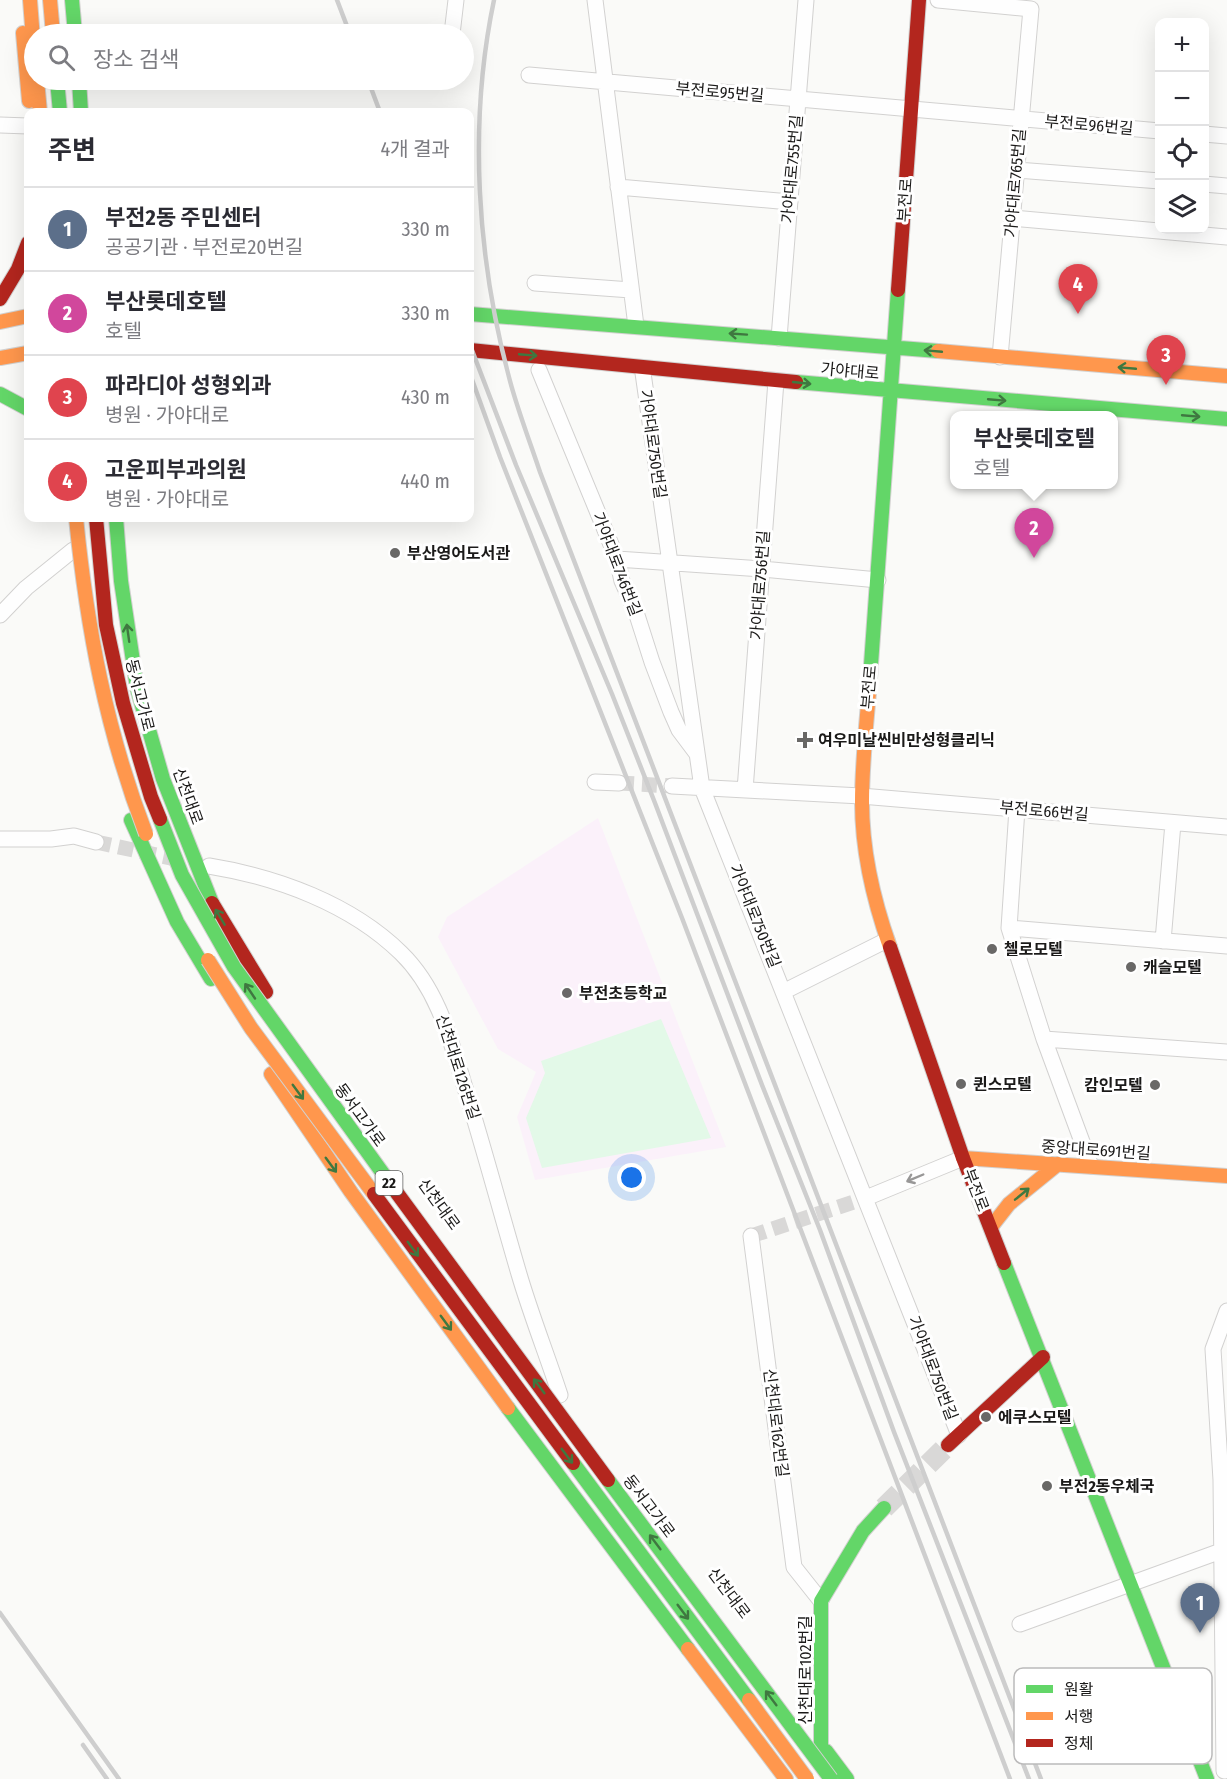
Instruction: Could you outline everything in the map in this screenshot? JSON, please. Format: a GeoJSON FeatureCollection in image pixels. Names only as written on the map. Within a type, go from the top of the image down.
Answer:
{"type":"FeatureCollection","features":[{"type":"Feature","properties":{"kind":"main road"},"geometry":{"type":"LineString","coordinates":[[20,0],[24,45]]}},
{"type":"Feature","properties":{"kind":"main road"},"geometry":{"type":"LineString","coordinates":[[30,0],[32,24]]}},
{"type":"Feature","properties":{"kind":"main road"},"geometry":{"type":"LineString","coordinates":[[50,0],[52,24]]}},
{"type":"Feature","properties":{"kind":"main road"},"geometry":{"type":"LineString","coordinates":[[72,0],[74,24]]}},
{"type":"Feature","properties":{"kind":"main road","name":"부전로"},"geometry":{"type":"LineString","coordinates":[[920,0],[861,796],[863,835],[876,904],[887,940],[963,1158],[1164,1668]]}},
{"type":"Feature","properties":{"kind":"main road"},"geometry":{"type":"LineString","coordinates":[[28,90],[30,108]]}},
{"type":"Feature","properties":{"kind":"main road"},"geometry":{"type":"LineString","coordinates":[[38,90],[40,108]]}},
{"type":"Feature","properties":{"kind":"main road"},"geometry":{"type":"LineString","coordinates":[[58,90],[60,108]]}},
{"type":"Feature","properties":{"kind":"main road"},"geometry":{"type":"LineString","coordinates":[[80,90],[81,108]]}},
{"type":"Feature","properties":{"kind":"main road"},"geometry":{"type":"LineString","coordinates":[[82,90],[88,108]]}},
{"type":"Feature","properties":{"kind":"main road"},"geometry":{"type":"LineString","coordinates":[[0,299],[18,269],[24,253]]}},
{"type":"Feature","properties":{"kind":"main road"},"geometry":{"type":"LineString","coordinates":[[474,302],[544,309],[619,325]]}},
{"type":"Feature","properties":{"kind":"main road","name":"가야대로"},"geometry":{"type":"LineString","coordinates":[[474,314],[1227,376]]}},
{"type":"Feature","properties":{"kind":"main road"},"geometry":{"type":"LineString","coordinates":[[0,322],[24,317]]}},
{"type":"Feature","properties":{"kind":"main road","name":"가야대로"},"geometry":{"type":"LineString","coordinates":[[474,350],[892,392],[1227,419]]}},
{"type":"Feature","properties":{"kind":"main road"},"geometry":{"type":"LineString","coordinates":[[0,358],[24,354]]}},
{"type":"Feature","properties":{"kind":"main road"},"geometry":{"type":"LineString","coordinates":[[516,368],[702,374]]}},
{"type":"Feature","properties":{"kind":"main road"},"geometry":{"type":"LineString","coordinates":[[0,394],[24,407]]}},
{"type":"Feature","properties":{"kind":"main road"},"geometry":{"type":"LineString","coordinates":[[70,522],[86,655],[105,740],[123,801],[177,922],[307,1131],[657,1610],[786,1779]]}},
{"type":"Feature","properties":{"kind":"main road","name":"22"},"geometry":{"type":"LineString","coordinates":[[76,522],[88,626],[96,669],[131,797],[169,890],[212,966],[251,1028],[807,1779]]}},
{"type":"Feature","properties":{"kind":"main road","name":"동서고가로"},"geometry":{"type":"LineString","coordinates":[[96,522],[106,625],[123,703],[151,797],[182,875],[234,967],[475,1300],[831,1779]]}},
{"type":"Feature","properties":{"kind":"main road","name":"신천대로"},"geometry":{"type":"LineString","coordinates":[[116,522],[121,581],[137,688],[163,779],[210,900],[281,1017],[847,1779]]}},
{"type":"Feature","properties":{"kind":"main road","name":"중앙대로691번길"},"geometry":{"type":"LineString","coordinates":[[963,1158],[1227,1176]]}},
{"type":"Feature","properties":{"kind":"main road"},"geometry":{"type":"LineString","coordinates":[[990,1227],[1009,1204],[1058,1164]]}},
{"type":"Feature","properties":{"kind":"main road"},"geometry":{"type":"LineString","coordinates":[[953,1440],[1043,1358]]}},
{"type":"Feature","properties":{"kind":"main road","name":"신천대로102번길"},"geometry":{"type":"LineString","coordinates":[[824,1779],[821,1744],[821,1601],[863,1531],[884,1508]]}},
{"type":"Feature","properties":{"kind":"main road","name":"부전로"},"geometry":{"type":"LineString","coordinates":[[1202,1764],[1207,1778]]}},
{"type":"Feature","properties":{"kind":"street"},"geometry":{"type":"LineString","coordinates":[[453,24],[456,0]]}},
{"type":"Feature","properties":{"kind":"street"},"geometry":{"type":"LineString","coordinates":[[595,0],[636,326]]}},
{"type":"Feature","properties":{"kind":"street","name":"가야대로755번길"},"geometry":{"type":"LineString","coordinates":[[779,338],[806,0]]}},
{"type":"Feature","properties":{"kind":"street","name":"가야대로765번길"},"geometry":{"type":"LineString","coordinates":[[938,0],[1031,9],[1000,357]]}},
{"type":"Feature","properties":{"kind":"street","name":"부전로95번길"},"geometry":{"type":"LineString","coordinates":[[529,75],[911,110]]}},
{"type":"Feature","properties":{"kind":"street","name":"부전로96번길"},"geometry":{"type":"LineString","coordinates":[[911,110],[1155,130]]}},
{"type":"Feature","properties":{"kind":"street"},"geometry":{"type":"LineString","coordinates":[[0,125],[24,126]]}},
{"type":"Feature","properties":{"kind":"street"},"geometry":{"type":"LineString","coordinates":[[1209,134],[1227,136]]}},
{"type":"Feature","properties":{"kind":"street"},"geometry":{"type":"LineString","coordinates":[[1017,170],[1155,181]]}},
{"type":"Feature","properties":{"kind":"street"},"geometry":{"type":"LineString","coordinates":[[1209,184],[1227,186]]}},
{"type":"Feature","properties":{"kind":"street"},"geometry":{"type":"LineString","coordinates":[[618,187],[790,202]]}},
{"type":"Feature","properties":{"kind":"street"},"geometry":{"type":"LineString","coordinates":[[1012,218],[1227,237]]}},
{"type":"Feature","properties":{"kind":"street"},"geometry":{"type":"LineString","coordinates":[[535,283],[631,290]]}},
{"type":"Feature","properties":{"kind":"street","name":"가야대로746번길"},"geometry":{"type":"LineString","coordinates":[[539,370],[617,560],[622,580],[636,612],[671,712],[679,730],[698,756]]}},
{"type":"Feature","properties":{"kind":"street","name":"가야대로750번길"},"geometry":{"type":"LineString","coordinates":[[643,373],[702,788],[866,1198],[953,1440]]}},
{"type":"Feature","properties":{"kind":"street","name":"가야대로756번길"},"geometry":{"type":"LineString","coordinates":[[745,790],[776,381]]}},
{"type":"Feature","properties":{"kind":"street"},"geometry":{"type":"LineString","coordinates":[[0,615],[26,588],[73,550]]}},
{"type":"Feature","properties":{"kind":"street"},"geometry":{"type":"LineString","coordinates":[[617,560],[762,569],[878,580]]}},
{"type":"Feature","properties":{"kind":"street"},"geometry":{"type":"LineString","coordinates":[[595,782],[619,783]]}},
{"type":"Feature","properties":{"kind":"street","name":"부전로66번길"},"geometry":{"type":"LineString","coordinates":[[672,786],[861,796],[1227,827]]}},
{"type":"Feature","properties":{"kind":"street"},"geometry":{"type":"LineString","coordinates":[[1017,809],[1009,928],[1044,1039],[1091,1166]]}},
{"type":"Feature","properties":{"kind":"street"},"geometry":{"type":"LineString","coordinates":[[1168,941],[1173,823]]}},
{"type":"Feature","properties":{"kind":"street"},"geometry":{"type":"LineString","coordinates":[[0,839],[51,839],[74,836],[96,842]]}},
{"type":"Feature","properties":{"kind":"street","name":"신천대로126번길"},"geometry":{"type":"LineString","coordinates":[[209,866],[275,882],[314,896],[364,922],[401,953],[426,984],[441,1012],[488,1161],[520,1276],[560,1395]]}},
{"type":"Feature","properties":{"kind":"street"},"geometry":{"type":"LineString","coordinates":[[1009,928],[1227,946]]}},
{"type":"Feature","properties":{"kind":"street"},"geometry":{"type":"LineString","coordinates":[[784,991],[887,940]]}},
{"type":"Feature","properties":{"kind":"street"},"geometry":{"type":"LineString","coordinates":[[1044,1039],[1227,1052]]}},
{"type":"Feature","properties":{"kind":"street"},"geometry":{"type":"LineString","coordinates":[[866,1198],[963,1158]]}},
{"type":"Feature","properties":{"kind":"street","name":"신천대로162번길"},"geometry":{"type":"LineString","coordinates":[[751,1236],[795,1567],[821,1601]]}},
{"type":"Feature","properties":{"kind":"street"},"geometry":{"type":"LineString","coordinates":[[1225,1771],[1221,1551],[1223,1436],[1220,1350],[1227,1311]]}},
{"type":"Feature","properties":{"kind":"street"},"geometry":{"type":"LineString","coordinates":[[1020,1624],[1221,1551]]}},
{"type":"Feature","properties":{"kind":"street","name":"부전로"},"geometry":{"type":"LineString","coordinates":[[1207,1778],[1225,1771]]}},
{"type":"Feature","properties":{"kind":"shaded area","name":"부전초등학교"},"geometry":{"type":"Polygon","coordinates":[[[598,818],[726,1147],[535,1180],[517,1117],[536,1072],[498,1049],[438,937],[447,917],[598,818]]]}},
{"type":"Feature","properties":{"kind":"green space"},"geometry":{"type":"Polygon","coordinates":[[[661,1019],[711,1138],[542,1168],[526,1118],[545,1073],[541,1061],[661,1019]]]}},
{"type":"Feature","properties":{"kind":"tunnel"},"geometry":{"type":"LineString","coordinates":[[619,783],[672,786]]}},
{"type":"Feature","properties":{"kind":"tunnel"},"geometry":{"type":"LineString","coordinates":[[96,842],[180,860]]}},
{"type":"Feature","properties":{"kind":"tunnel"},"geometry":{"type":"LineString","coordinates":[[751,1236],[866,1198]]}},
{"type":"Feature","properties":{"kind":"tunnel"},"geometry":{"type":"LineString","coordinates":[[884,1508],[948,1445]]}},
{"type":"Feature","properties":{"kind":"railway"},"geometry":{"type":"LineString","coordinates":[[337,0],[346,24]]}},
{"type":"Feature","properties":{"kind":"railway"},"geometry":{"type":"LineString","coordinates":[[494,0],[481,95],[480,191],[490,287],[499,335],[517,404],[540,472],[1014,1709]]}},
{"type":"Feature","properties":{"kind":"railway"},"geometry":{"type":"LineString","coordinates":[[372,90],[378,108]]}},
{"type":"Feature","properties":{"kind":"railway"},"geometry":{"type":"LineString","coordinates":[[474,355],[516,465],[655,803],[1014,1740]]}},
{"type":"Feature","properties":{"kind":"railway"},"geometry":{"type":"LineString","coordinates":[[474,385],[500,457],[682,918],[1010,1779]]}},
{"type":"Feature","properties":{"kind":"railway"},"geometry":{"type":"LineString","coordinates":[[0,1613],[119,1779]]}},
{"type":"Feature","properties":{"kind":"railway"},"geometry":{"type":"LineString","coordinates":[[83,1745],[107,1779]]}},
{"type":"Feature","properties":{"kind":"railway"},"geometry":{"type":"LineString","coordinates":[[1023,1764],[1029,1779]]}},
{"type":"Feature","properties":{"kind":"railway"},"geometry":{"type":"LineString","coordinates":[[1035,1764],[1041,1779]]}},
{"type":"Feature","properties":{"kind":"traffic: fast"},"geometry":{"type":"LineString","coordinates":[[72,0],[74,24]]}},
{"type":"Feature","properties":{"kind":"traffic: fast"},"geometry":{"type":"LineString","coordinates":[[58,90],[60,108]]}},
{"type":"Feature","properties":{"kind":"traffic: fast"},"geometry":{"type":"LineString","coordinates":[[80,90],[81,108]]}},
{"type":"Feature","properties":{"kind":"traffic: fast"},"geometry":{"type":"LineString","coordinates":[[869,692],[898,290]]}},
{"type":"Feature","properties":{"kind":"traffic: fast"},"geometry":{"type":"LineString","coordinates":[[474,314],[938,351]]}},
{"type":"Feature","properties":{"kind":"traffic: fast"},"geometry":{"type":"LineString","coordinates":[[796,382],[1227,419]]}},
{"type":"Feature","properties":{"kind":"traffic: fast"},"geometry":{"type":"LineString","coordinates":[[0,394],[24,407]]}},
{"type":"Feature","properties":{"kind":"traffic: fast"},"geometry":{"type":"LineString","coordinates":[[116,522],[121,581],[137,688],[163,779],[212,903]]}},
{"type":"Feature","properties":{"kind":"traffic: fast"},"geometry":{"type":"LineString","coordinates":[[160,819],[182,875],[234,967],[397,1193]]}},
{"type":"Feature","properties":{"kind":"traffic: fast"},"geometry":{"type":"LineString","coordinates":[[131,820],[177,922],[211,979]]}},
{"type":"Feature","properties":{"kind":"traffic: fast"},"geometry":{"type":"LineString","coordinates":[[1004,1263],[1163,1668]]}},
{"type":"Feature","properties":{"kind":"traffic: fast"},"geometry":{"type":"LineString","coordinates":[[508,1408],[688,1649]]}},
{"type":"Feature","properties":{"kind":"traffic: fast"},"geometry":{"type":"LineString","coordinates":[[573,1463],[749,1700]]}},
{"type":"Feature","properties":{"kind":"traffic: fast"},"geometry":{"type":"LineString","coordinates":[[608,1480],[831,1779]]}},
{"type":"Feature","properties":{"kind":"traffic: fast"},"geometry":{"type":"LineString","coordinates":[[823,1763],[821,1601],[863,1531],[884,1508]]}},
{"type":"Feature","properties":{"kind":"traffic: fast"},"geometry":{"type":"LineString","coordinates":[[826,1751],[847,1779]]}},
{"type":"Feature","properties":{"kind":"traffic: fast"},"geometry":{"type":"LineString","coordinates":[[1201,1764],[1207,1779]]}},
{"type":"Feature","properties":{"kind":"traffic: slow"},"geometry":{"type":"LineString","coordinates":[[30,0],[32,24]]}},
{"type":"Feature","properties":{"kind":"traffic: slow"},"geometry":{"type":"LineString","coordinates":[[50,0],[52,24]]}},
{"type":"Feature","properties":{"kind":"traffic: slow"},"geometry":{"type":"LineString","coordinates":[[23,33],[24,44]]}},
{"type":"Feature","properties":{"kind":"traffic: slow"},"geometry":{"type":"LineString","coordinates":[[28,90],[29,101]]}},
{"type":"Feature","properties":{"kind":"traffic: slow"},"geometry":{"type":"LineString","coordinates":[[38,90],[40,108]]}},
{"type":"Feature","properties":{"kind":"traffic: slow"},"geometry":{"type":"LineString","coordinates":[[0,322],[24,317]]}},
{"type":"Feature","properties":{"kind":"traffic: slow"},"geometry":{"type":"LineString","coordinates":[[938,351],[1227,376]]}},
{"type":"Feature","properties":{"kind":"traffic: slow"},"geometry":{"type":"LineString","coordinates":[[0,358],[24,354]]}},
{"type":"Feature","properties":{"kind":"traffic: slow"},"geometry":{"type":"LineString","coordinates":[[76,522],[92,639],[100,678],[120,756],[146,834]]}},
{"type":"Feature","properties":{"kind":"traffic: slow"},"geometry":{"type":"LineString","coordinates":[[869,692],[862,802],[864,839],[870,876],[890,947]]}},
{"type":"Feature","properties":{"kind":"traffic: slow"},"geometry":{"type":"LineString","coordinates":[[208,960],[251,1028],[374,1194]]}},
{"type":"Feature","properties":{"kind":"traffic: slow"},"geometry":{"type":"LineString","coordinates":[[271,1074],[351,1192],[508,1408]]}},
{"type":"Feature","properties":{"kind":"traffic: slow"},"geometry":{"type":"LineString","coordinates":[[963,1158],[1227,1176]]}},
{"type":"Feature","properties":{"kind":"traffic: slow"},"geometry":{"type":"LineString","coordinates":[[991,1227],[1009,1204],[1058,1164]]}},
{"type":"Feature","properties":{"kind":"traffic: slow"},"geometry":{"type":"LineString","coordinates":[[688,1649],[786,1779]]}},
{"type":"Feature","properties":{"kind":"traffic: slow"},"geometry":{"type":"LineString","coordinates":[[749,1700],[807,1779]]}},
{"type":"Feature","properties":{"kind":"traffic: jam"},"geometry":{"type":"LineString","coordinates":[[898,290],[919,0]]}},
{"type":"Feature","properties":{"kind":"traffic: jam"},"geometry":{"type":"LineString","coordinates":[[0,299],[18,269],[24,253]]}},
{"type":"Feature","properties":{"kind":"traffic: jam"},"geometry":{"type":"LineString","coordinates":[[474,350],[796,382]]}},
{"type":"Feature","properties":{"kind":"traffic: jam"},"geometry":{"type":"LineString","coordinates":[[96,522],[106,625],[123,703],[151,797],[160,819]]}},
{"type":"Feature","properties":{"kind":"traffic: jam"},"geometry":{"type":"LineString","coordinates":[[212,903],[266,992]]}},
{"type":"Feature","properties":{"kind":"traffic: jam"},"geometry":{"type":"LineString","coordinates":[[890,947],[963,1158],[1004,1263]]}},
{"type":"Feature","properties":{"kind":"traffic: jam"},"geometry":{"type":"LineString","coordinates":[[397,1193],[608,1480]]}},
{"type":"Feature","properties":{"kind":"traffic: jam"},"geometry":{"type":"LineString","coordinates":[[374,1194],[573,1463]]}},
{"type":"Feature","properties":{"kind":"traffic: jam"},"geometry":{"type":"LineString","coordinates":[[948,1445],[1043,1357]]}},
{"type":"Feature","properties":{"kind":"place","name":"고운피부과의원"},"geometry":{"type":"Point","coordinates":[1078,314]}},
{"type":"Feature","properties":{"kind":"place","name":"파라디아 성형외과"},"geometry":{"type":"Point","coordinates":[1166,385]}},
{"type":"Feature","properties":{"kind":"place","name":"부산영어도서관"},"geometry":{"type":"Point","coordinates":[395,553]}},
{"type":"Feature","properties":{"kind":"place","name":"부산롯데호텔"},"geometry":{"type":"Point","coordinates":[1034,558]}},
{"type":"Feature","properties":{"kind":"place","name":"여우미날씬비만성형클리닉"},"geometry":{"type":"Point","coordinates":[805,740]}},
{"type":"Feature","properties":{"kind":"place","name":"첼로모텔"},"geometry":{"type":"Point","coordinates":[992,949]}},
{"type":"Feature","properties":{"kind":"place","name":"캐슬모텔"},"geometry":{"type":"Point","coordinates":[1131,967]}},
{"type":"Feature","properties":{"kind":"place","name":"부전초등학교"},"geometry":{"type":"Point","coordinates":[567,993]}},
{"type":"Feature","properties":{"kind":"place","name":"퀸스모텔"},"geometry":{"type":"Point","coordinates":[961,1084]}},
{"type":"Feature","properties":{"kind":"place","name":"캄인모텔"},"geometry":{"type":"Point","coordinates":[1155,1085]}},
{"type":"Feature","properties":{"kind":"place","name":"에쿠스모텔"},"geometry":{"type":"Point","coordinates":[986,1417]}},
{"type":"Feature","properties":{"kind":"place","name":"부전2동우체국"},"geometry":{"type":"Point","coordinates":[1047,1486]}},
{"type":"Feature","properties":{"kind":"place","name":"부전2동 주민센터"},"geometry":{"type":"Point","coordinates":[1200,1633]}}]}
